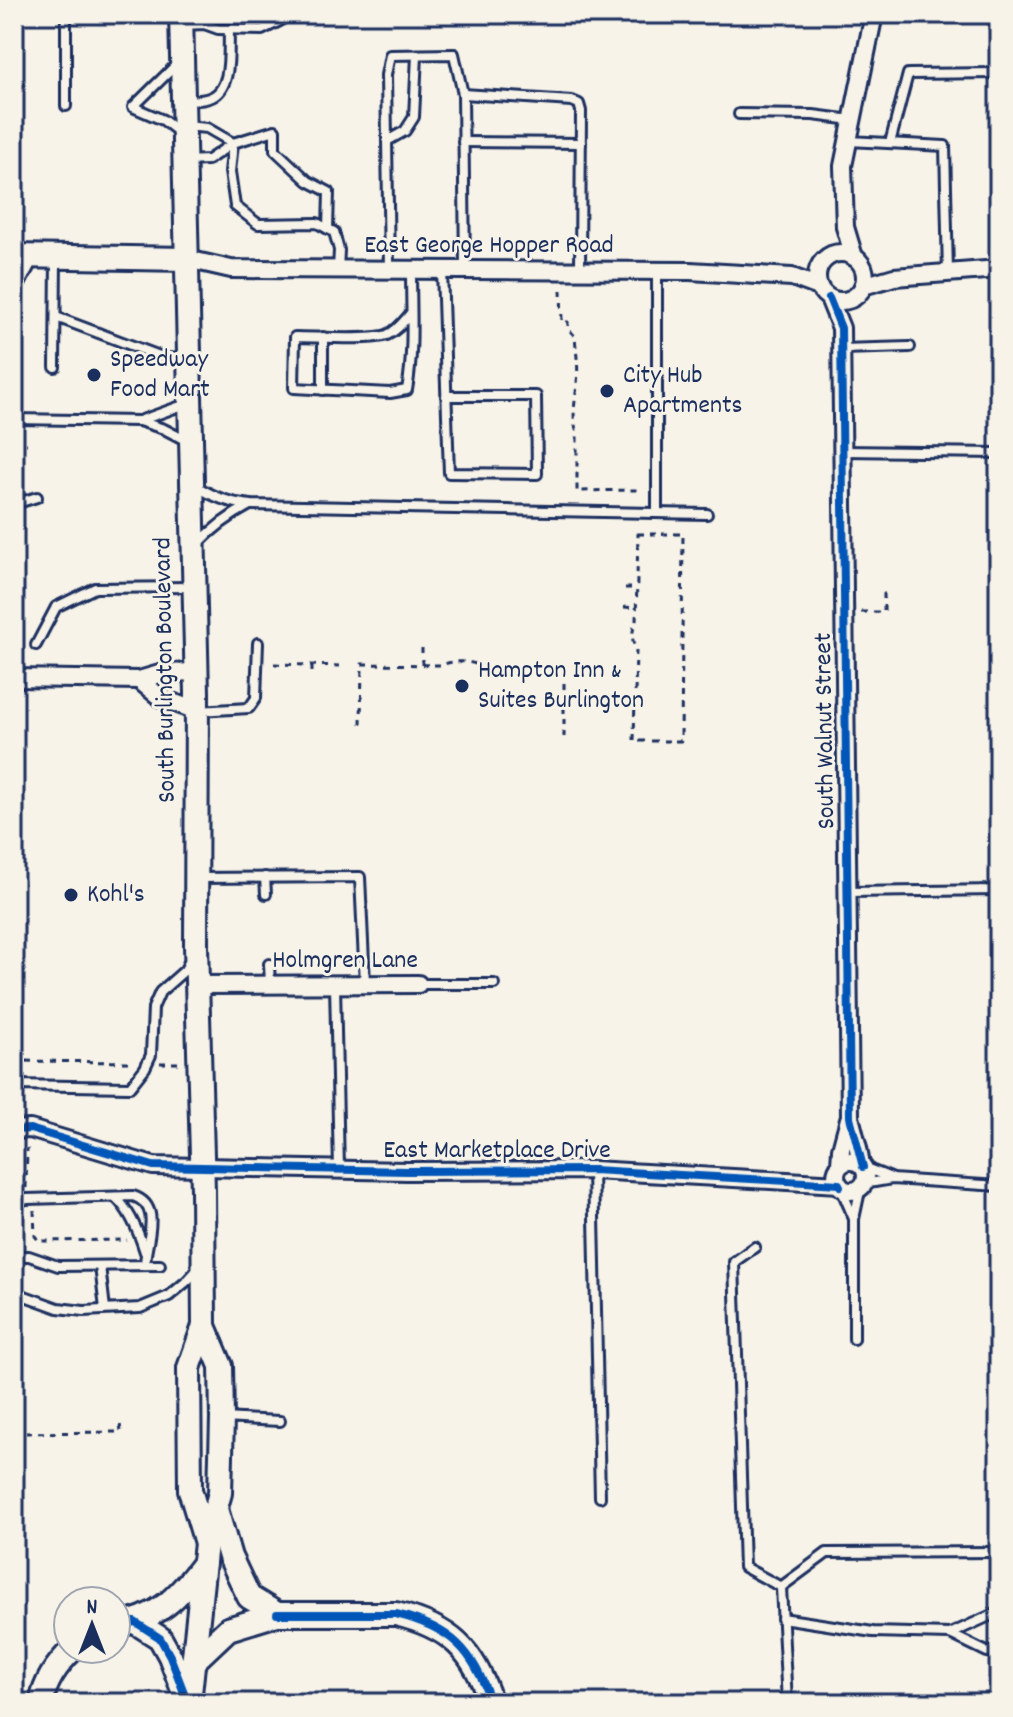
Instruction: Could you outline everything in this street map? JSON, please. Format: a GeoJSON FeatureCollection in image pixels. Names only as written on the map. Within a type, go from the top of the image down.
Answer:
{"type":"FeatureCollection","features":[{"type":"Feature","properties":{"kind":"main road","name":"South Burlington Boulevard"},"geometry":{"type":"LineString","coordinates":[[181,20],[197,711],[196,946],[204,1326],[189,1368],[190,1490],[205,1552]]}},
{"type":"Feature","properties":{"kind":"main road"},"geometry":{"type":"LineString","coordinates":[[35,256],[187,259]]}},
{"type":"Feature","properties":{"kind":"main road","name":"South Burlington Boulevard"},"geometry":{"type":"LineString","coordinates":[[188,1703],[205,1552],[220,1493],[221,1366],[204,1326]]}},
{"type":"Feature","properties":{"kind":"main road"},"geometry":{"type":"LineString","coordinates":[[216,1508],[230,1557],[249,1597],[277,1614]]}},
{"type":"Feature","properties":{"kind":"main road"},"geometry":{"type":"LineString","coordinates":[[132,1620],[166,1605],[181,1593],[205,1552]]}},
{"type":"Feature","properties":{"kind":"main road"},"geometry":{"type":"LineString","coordinates":[[192,1663],[228,1629],[277,1614],[396,1614],[414,1618],[447,1633],[463,1648],[485,1685],[491,1703]]}},
{"type":"Feature","properties":{"kind":"main road"},"geometry":{"type":"LineString","coordinates":[[132,1626],[160,1638],[188,1703]]}},
{"type":"Feature","properties":{"kind":"main road"},"geometry":{"type":"LineString","coordinates":[[41,1703],[58,1665]]}},
{"type":"Feature","properties":{"kind":"street"},"geometry":{"type":"LineString","coordinates":[[860,290],[865,280],[845,227],[843,166],[874,14]]}},
{"type":"Feature","properties":{"kind":"street"},"geometry":{"type":"LineString","coordinates":[[845,227],[817,274],[824,292],[844,301],[860,290],[894,277],[999,269]]}},
{"type":"Feature","properties":{"kind":"street"},"geometry":{"type":"LineString","coordinates":[[824,262],[841,253],[894,277]]}},
{"type":"Feature","properties":{"kind":"street","name":"East George Hopper Road"},"geometry":{"type":"LineString","coordinates":[[187,259],[231,269],[690,271],[792,277],[824,292]]}},
{"type":"Feature","properties":{"kind":"street","name":"East George Hopper Road"},"geometry":{"type":"LineString","coordinates":[[792,277],[824,262]]}},
{"type":"Feature","properties":{"kind":"street","name":"South Walnut Street"},"geometry":{"type":"LineString","coordinates":[[841,328],[860,290]]}},
{"type":"Feature","properties":{"kind":"street","name":"South Walnut Street"},"geometry":{"type":"LineString","coordinates":[[824,292],[841,328],[850,1117],[862,1176]]}},
{"type":"Feature","properties":{"kind":"street"},"geometry":{"type":"LineString","coordinates":[[14,678],[139,680],[163,673],[196,672]]}},
{"type":"Feature","properties":{"kind":"street"},"geometry":{"type":"LineString","coordinates":[[139,680],[161,698],[197,711]]}},
{"type":"Feature","properties":{"kind":"street","name":"Holmgren Lane"},"geometry":{"type":"LineString","coordinates":[[197,985],[418,984]]}},
{"type":"Feature","properties":{"kind":"street","name":"South Walnut Street"},"geometry":{"type":"LineString","coordinates":[[839,1176],[841,1149],[850,1117]]}},
{"type":"Feature","properties":{"kind":"street","name":"East Marketplace Drive"},"geometry":{"type":"LineString","coordinates":[[14,1130],[30,1129],[153,1166],[593,1170],[789,1181],[839,1176]]}},
{"type":"Feature","properties":{"kind":"street"},"geometry":{"type":"LineString","coordinates":[[851,1161],[862,1176],[851,1190],[839,1176],[851,1161]]}},
{"type":"Feature","properties":{"kind":"lane"},"geometry":{"type":"LineString","coordinates":[[66,14],[66,106]]}},
{"type":"Feature","properties":{"kind":"lane"},"geometry":{"type":"LineString","coordinates":[[181,20],[218,29],[262,30],[280,21],[281,14]]}},
{"type":"Feature","properties":{"kind":"lane"},"geometry":{"type":"LineString","coordinates":[[183,101],[207,100],[226,84],[229,30]]}},
{"type":"Feature","properties":{"kind":"lane"},"geometry":{"type":"LineString","coordinates":[[389,270],[386,75],[390,55],[454,54],[463,94],[465,270]]}},
{"type":"Feature","properties":{"kind":"lane"},"geometry":{"type":"LineString","coordinates":[[387,141],[405,131],[414,117],[417,55]]}},
{"type":"Feature","properties":{"kind":"lane"},"geometry":{"type":"LineString","coordinates":[[183,59],[133,107],[184,131],[207,128],[233,143]]}},
{"type":"Feature","properties":{"kind":"lane"},"geometry":{"type":"LineString","coordinates":[[890,143],[908,74],[999,73]]}},
{"type":"Feature","properties":{"kind":"lane"},"geometry":{"type":"LineString","coordinates":[[463,94],[579,104],[580,271]]}},
{"type":"Feature","properties":{"kind":"lane"},"geometry":{"type":"LineString","coordinates":[[739,114],[813,115],[853,120]]}},
{"type":"Feature","properties":{"kind":"lane"},"geometry":{"type":"LineString","coordinates":[[185,162],[208,160],[233,143],[275,130],[275,150],[308,181],[329,192],[328,229]]}},
{"type":"Feature","properties":{"kind":"lane"},"geometry":{"type":"LineString","coordinates":[[849,141],[945,146],[948,273]]}},
{"type":"Feature","properties":{"kind":"lane"},"geometry":{"type":"LineString","coordinates":[[463,142],[581,143]]}},
{"type":"Feature","properties":{"kind":"lane"},"geometry":{"type":"LineString","coordinates":[[233,143],[230,172],[235,206],[258,224],[317,223],[334,232],[339,250],[338,270]]}},
{"type":"Feature","properties":{"kind":"lane"},"geometry":{"type":"LineString","coordinates":[[14,296],[35,256]]}},
{"type":"Feature","properties":{"kind":"lane"},"geometry":{"type":"LineString","coordinates":[[35,256],[56,317],[55,367]]}},
{"type":"Feature","properties":{"kind":"lane"},"geometry":{"type":"LineString","coordinates":[[411,270],[411,313],[411,366],[407,390],[390,393],[294,388],[295,337],[387,335],[411,313]]}},
{"type":"Feature","properties":{"kind":"lane"},"geometry":{"type":"LineString","coordinates":[[442,270],[446,396],[449,473],[537,474],[536,396],[446,396]]}},
{"type":"Feature","properties":{"kind":"lane"},"geometry":{"type":"LineString","coordinates":[[657,271],[657,513]]}},
{"type":"Feature","properties":{"kind":"lane"},"geometry":{"type":"LineString","coordinates":[[56,317],[165,358],[189,359]]}},
{"type":"Feature","properties":{"kind":"lane"},"geometry":{"type":"LineString","coordinates":[[323,337],[323,390]]}},
{"type":"Feature","properties":{"kind":"lane"},"geometry":{"type":"LineString","coordinates":[[841,349],[910,347]]}},
{"type":"Feature","properties":{"kind":"lane"},"geometry":{"type":"LineString","coordinates":[[139,421],[190,403]]}},
{"type":"Feature","properties":{"kind":"lane"},"geometry":{"type":"LineString","coordinates":[[14,419],[139,421],[191,443]]}},
{"type":"Feature","properties":{"kind":"lane"},"geometry":{"type":"LineString","coordinates":[[843,451],[999,453]]}},
{"type":"Feature","properties":{"kind":"lane"},"geometry":{"type":"LineString","coordinates":[[192,483],[214,497],[251,505],[707,514]]}},
{"type":"Feature","properties":{"kind":"lane"},"geometry":{"type":"LineString","coordinates":[[14,502],[37,497]]}},
{"type":"Feature","properties":{"kind":"lane"},"geometry":{"type":"LineString","coordinates":[[193,549],[214,527],[251,505]]}},
{"type":"Feature","properties":{"kind":"lane"},"geometry":{"type":"LineString","coordinates":[[36,645],[56,607],[95,588],[194,587]]}},
{"type":"Feature","properties":{"kind":"lane"},"geometry":{"type":"LineString","coordinates":[[197,711],[249,708],[256,698],[258,643]]}},
{"type":"Feature","properties":{"kind":"lane"},"geometry":{"type":"LineString","coordinates":[[265,877],[266,894]]}},
{"type":"Feature","properties":{"kind":"lane"},"geometry":{"type":"LineString","coordinates":[[196,878],[360,877],[365,984]]}},
{"type":"Feature","properties":{"kind":"lane"},"geometry":{"type":"LineString","coordinates":[[847,892],[999,890]]}},
{"type":"Feature","properties":{"kind":"lane"},"geometry":{"type":"LineString","coordinates":[[14,1085],[130,1087],[151,1055],[153,1008],[160,992],[185,970],[196,946]]}},
{"type":"Feature","properties":{"kind":"lane"},"geometry":{"type":"LineString","coordinates":[[269,964],[270,985]]}},
{"type":"Feature","properties":{"kind":"lane"},"geometry":{"type":"LineString","coordinates":[[335,984],[339,1170]]}},
{"type":"Feature","properties":{"kind":"lane","name":"Holmgren Lane"},"geometry":{"type":"LineString","coordinates":[[418,984],[494,984]]}},
{"type":"Feature","properties":{"kind":"lane"},"geometry":{"type":"LineString","coordinates":[[593,1170],[600,1497]]}},
{"type":"Feature","properties":{"kind":"lane"},"geometry":{"type":"LineString","coordinates":[[839,1176],[854,1219]]}},
{"type":"Feature","properties":{"kind":"lane"},"geometry":{"type":"LineString","coordinates":[[862,1176],[892,1179]]}},
{"type":"Feature","properties":{"kind":"lane"},"geometry":{"type":"LineString","coordinates":[[862,1176],[999,1186]]}},
{"type":"Feature","properties":{"kind":"lane"},"geometry":{"type":"LineString","coordinates":[[854,1339],[854,1219],[862,1176]]}},
{"type":"Feature","properties":{"kind":"lane"},"geometry":{"type":"LineString","coordinates":[[14,1202],[133,1196],[142,1199],[147,1204],[151,1231],[145,1265]]}},
{"type":"Feature","properties":{"kind":"lane"},"geometry":{"type":"LineString","coordinates":[[115,1197],[141,1238],[145,1252]]}},
{"type":"Feature","properties":{"kind":"lane"},"geometry":{"type":"LineString","coordinates":[[755,1247],[734,1262],[744,1567],[781,1587]]}},
{"type":"Feature","properties":{"kind":"lane"},"geometry":{"type":"LineString","coordinates":[[14,1292],[58,1308],[84,1311],[140,1308],[169,1296],[196,1273],[203,1254]]}},
{"type":"Feature","properties":{"kind":"lane"},"geometry":{"type":"LineString","coordinates":[[14,1256],[29,1256],[58,1266],[160,1265]]}},
{"type":"Feature","properties":{"kind":"lane"},"geometry":{"type":"LineString","coordinates":[[100,1266],[105,1309]]}},
{"type":"Feature","properties":{"kind":"lane"},"geometry":{"type":"LineString","coordinates":[[222,1418],[280,1421]]}},
{"type":"Feature","properties":{"kind":"lane"},"geometry":{"type":"LineString","coordinates":[[781,1587],[827,1553],[999,1552]]}},
{"type":"Feature","properties":{"kind":"lane"},"geometry":{"type":"LineString","coordinates":[[781,1587],[787,1703]]}},
{"type":"Feature","properties":{"kind":"lane"},"geometry":{"type":"LineString","coordinates":[[950,1634],[999,1613]]}},
{"type":"Feature","properties":{"kind":"lane"},"geometry":{"type":"LineString","coordinates":[[782,1618],[873,1632],[950,1634],[987,1652],[999,1651]]}},
{"type":"Feature","properties":{"kind":"path"},"geometry":{"type":"LineString","coordinates":[[561,290],[562,322],[568,322],[568,329],[575,336],[577,491],[637,490]]}},
{"type":"Feature","properties":{"kind":"path"},"geometry":{"type":"LineString","coordinates":[[14,444],[27,444]]}},
{"type":"Feature","properties":{"kind":"path"},"geometry":{"type":"LineString","coordinates":[[682,532],[681,741],[634,741],[636,649],[633,644],[636,608],[638,534],[682,532]]}},
{"type":"Feature","properties":{"kind":"path"},"geometry":{"type":"LineString","coordinates":[[625,588],[637,588]]}},
{"type":"Feature","properties":{"kind":"path"},"geometry":{"type":"LineString","coordinates":[[861,612],[884,612],[884,594],[890,593]]}},
{"type":"Feature","properties":{"kind":"path"},"geometry":{"type":"LineString","coordinates":[[624,607],[636,608]]}},
{"type":"Feature","properties":{"kind":"path"},"geometry":{"type":"LineString","coordinates":[[422,648],[422,665]]}},
{"type":"Feature","properties":{"kind":"path"},"geometry":{"type":"LineString","coordinates":[[457,663],[457,669]]}},
{"type":"Feature","properties":{"kind":"path"},"geometry":{"type":"LineString","coordinates":[[361,724],[362,664],[473,663],[564,670],[564,738]]}},
{"type":"Feature","properties":{"kind":"path"},"geometry":{"type":"LineString","coordinates":[[274,664],[341,666]]}},
{"type":"Feature","properties":{"kind":"path"},"geometry":{"type":"LineString","coordinates":[[312,666],[312,675]]}},
{"type":"Feature","properties":{"kind":"path"},"geometry":{"type":"LineString","coordinates":[[14,1061],[142,1062]]}},
{"type":"Feature","properties":{"kind":"path"},"geometry":{"type":"LineString","coordinates":[[159,1062],[181,1063]]}},
{"type":"Feature","properties":{"kind":"path"},"geometry":{"type":"LineString","coordinates":[[26,1194],[27,1148]]}},
{"type":"Feature","properties":{"kind":"path"},"geometry":{"type":"LineString","coordinates":[[28,1206],[34,1205],[35,1236],[39,1241],[135,1240]]}},
{"type":"Feature","properties":{"kind":"path"},"geometry":{"type":"LineString","coordinates":[[14,1433],[121,1432],[120,1424]]}},
{"type":"Feature","properties":{"kind":"cycle path"},"geometry":{"type":"LineString","coordinates":[[829,298],[841,328],[850,1117],[863,1167]]}},
{"type":"Feature","properties":{"kind":"cycle path"},"geometry":{"type":"LineString","coordinates":[[14,1130],[30,1129],[153,1166],[407,1171],[593,1170],[840,1186]]}},
{"type":"Feature","properties":{"kind":"cycle path"},"geometry":{"type":"LineString","coordinates":[[277,1614],[396,1614],[415,1619],[445,1634],[468,1655],[491,1703]]}},
{"type":"Feature","properties":{"kind":"cycle path"},"geometry":{"type":"LineString","coordinates":[[132,1622],[160,1638],[188,1703]]}},
{"type":"Feature","properties":{"kind":"place","name":"Speedway Food Mart"},"geometry":{"type":"Point","coordinates":[94,375]}},
{"type":"Feature","properties":{"kind":"place","name":"City Hub Apartments"},"geometry":{"type":"Point","coordinates":[607,391]}},
{"type":"Feature","properties":{"kind":"place","name":"Hampton Inn & Suites Burlington"},"geometry":{"type":"Point","coordinates":[462,686]}},
{"type":"Feature","properties":{"kind":"place","name":"Kohl's"},"geometry":{"type":"Point","coordinates":[71,895]}}]}
